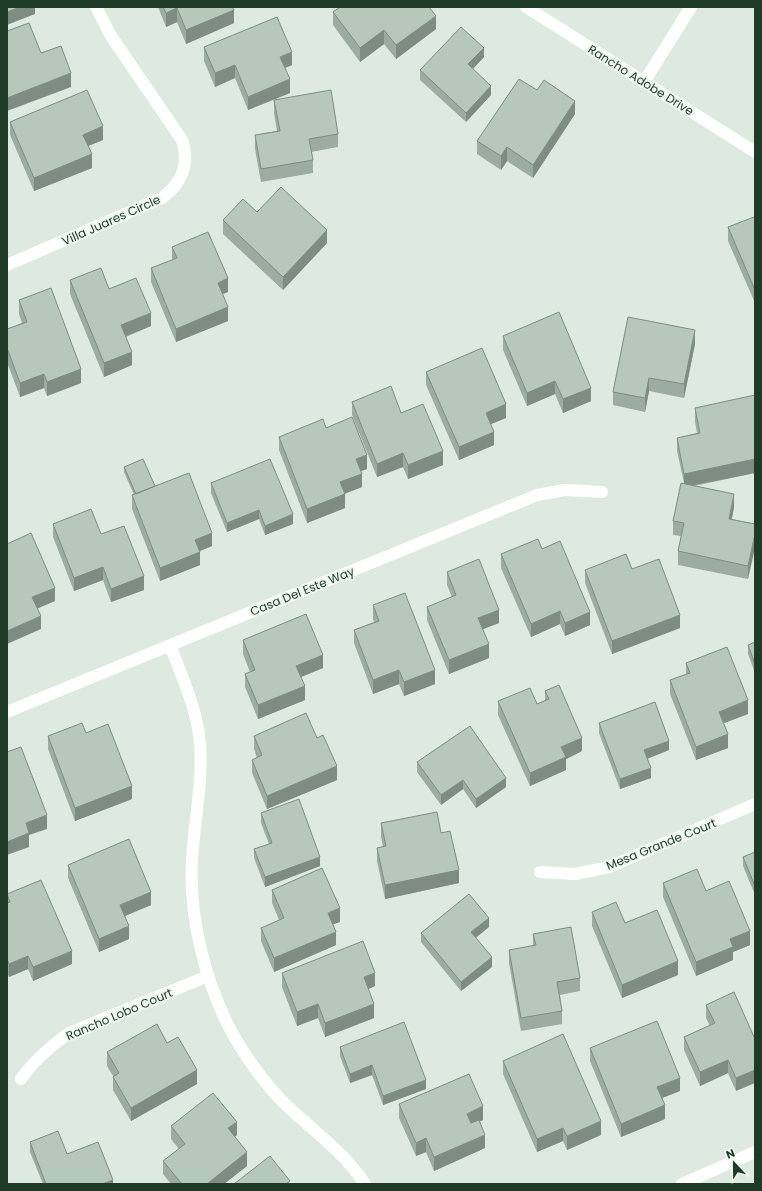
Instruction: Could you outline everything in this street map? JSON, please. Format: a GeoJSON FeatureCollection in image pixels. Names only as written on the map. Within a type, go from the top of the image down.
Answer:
{"type":"FeatureCollection","features":[{"type":"Feature","properties":{"kind":"street","name":"Villa Juares Circle"},"geometry":{"type":"LineString","coordinates":[[7,265],[162,198],[174,189],[181,178],[185,165],[186,152],[182,140],[111,36],[96,7]]}},
{"type":"Feature","properties":{"kind":"street","name":"Rancho Adobe Drive"},"geometry":{"type":"LineString","coordinates":[[526,7],[755,152]]}},
{"type":"Feature","properties":{"kind":"street"},"geometry":{"type":"LineString","coordinates":[[644,82],[691,7]]}},
{"type":"Feature","properties":{"kind":"street","name":"Casa Del Este Way"},"geometry":{"type":"LineString","coordinates":[[7,712],[537,495],[565,490],[602,492]]}},
{"type":"Feature","properties":{"kind":"street"},"geometry":{"type":"LineString","coordinates":[[170,645],[194,708],[200,742],[201,785],[192,869],[194,913],[208,976],[229,1028],[250,1062],[282,1102],[339,1153],[365,1184]]}},
{"type":"Feature","properties":{"kind":"street","name":"Mesa Grande Court"},"geometry":{"type":"LineString","coordinates":[[540,872],[575,874],[609,867],[755,804]]}},
{"type":"Feature","properties":{"kind":"street","name":"Rancho Lobo Court"},"geometry":{"type":"LineString","coordinates":[[21,1079],[49,1048],[70,1033],[208,976]]}},
{"type":"Feature","properties":{"kind":"street"},"geometry":{"type":"LineString","coordinates":[[682,1184],[755,1152]]}},
{"type":"Feature","properties":{"kind":"building"},"geometry":{"type":"Polygon","coordinates":[[[7,7],[20,7],[7,12],[7,7]]]}},
{"type":"Feature","properties":{"kind":"building"},"geometry":{"type":"Polygon","coordinates":[[[163,7],[232,7],[234,10],[186,30],[177,8],[166,13],[163,7]]]}},
{"type":"Feature","properties":{"kind":"building"},"geometry":{"type":"Polygon","coordinates":[[[340,7],[429,7],[436,16],[396,45],[384,30],[360,48],[333,12],[340,7]]]}},
{"type":"Feature","properties":{"kind":"building"},"geometry":{"type":"Polygon","coordinates":[[[277,17],[292,52],[280,57],[290,79],[248,97],[235,65],[215,73],[204,47],[277,17]]]}},
{"type":"Feature","properties":{"kind":"building"},"geometry":{"type":"Polygon","coordinates":[[[29,23],[41,53],[61,46],[71,73],[7,98],[7,31],[29,23]]]}},
{"type":"Feature","properties":{"kind":"building"},"geometry":{"type":"Polygon","coordinates":[[[461,27],[484,48],[468,64],[491,86],[466,113],[420,70],[461,27]]]}},
{"type":"Feature","properties":{"kind":"building"},"geometry":{"type":"Polygon","coordinates":[[[519,79],[537,90],[544,80],[575,101],[533,165],[507,147],[501,156],[477,141],[519,79]]]}},
{"type":"Feature","properties":{"kind":"building"},"geometry":{"type":"Polygon","coordinates":[[[87,90],[103,126],[83,135],[92,154],[34,178],[10,122],[87,90]]]}},
{"type":"Feature","properties":{"kind":"building"},"geometry":{"type":"Polygon","coordinates":[[[331,90],[338,134],[309,139],[313,160],[261,169],[255,135],[280,131],[274,100],[331,90]]]}},
{"type":"Feature","properties":{"kind":"building"},"geometry":{"type":"Polygon","coordinates":[[[281,187],[327,230],[283,277],[223,220],[243,199],[257,212],[281,187]]]}},
{"type":"Feature","properties":{"kind":"building"},"geometry":{"type":"Polygon","coordinates":[[[754,217],[755,219],[755,290],[728,227],[754,217]]]}},
{"type":"Feature","properties":{"kind":"building"},"geometry":{"type":"Polygon","coordinates":[[[208,232],[228,278],[218,283],[228,307],[176,329],[151,268],[177,258],[172,247],[208,232]]]}},
{"type":"Feature","properties":{"kind":"building"},"geometry":{"type":"Polygon","coordinates":[[[101,268],[109,289],[136,278],[151,313],[121,325],[132,352],[104,363],[70,280],[101,268]]]}},
{"type":"Feature","properties":{"kind":"building"},"geometry":{"type":"Polygon","coordinates":[[[51,288],[81,369],[47,382],[44,374],[20,383],[7,348],[7,329],[27,322],[19,300],[51,288]]]}},
{"type":"Feature","properties":{"kind":"building"},"geometry":{"type":"Polygon","coordinates":[[[559,312],[591,388],[563,399],[555,381],[527,393],[503,336],[559,312]]]}},
{"type":"Feature","properties":{"kind":"building"},"geometry":{"type":"Polygon","coordinates":[[[628,317],[695,330],[684,384],[649,378],[645,398],[613,392],[628,317]]]}},
{"type":"Feature","properties":{"kind":"building"},"geometry":{"type":"Polygon","coordinates":[[[482,348],[506,404],[486,413],[494,432],[459,447],[426,372],[482,348]]]}},
{"type":"Feature","properties":{"kind":"building"},"geometry":{"type":"Polygon","coordinates":[[[391,386],[401,413],[423,404],[443,451],[408,465],[403,453],[377,464],[352,402],[391,386]]]}},
{"type":"Feature","properties":{"kind":"building"},"geometry":{"type":"Polygon","coordinates":[[[755,395],[755,459],[684,474],[677,438],[700,433],[695,408],[755,395]]]}},
{"type":"Feature","properties":{"kind":"building"},"geometry":{"type":"Polygon","coordinates":[[[352,417],[367,455],[356,459],[362,474],[340,482],[345,494],[307,509],[279,437],[323,419],[326,428],[352,417]]]}},
{"type":"Feature","properties":{"kind":"building"},"geometry":{"type":"Polygon","coordinates":[[[143,459],[155,486],[136,494],[124,467],[143,459]]]}},
{"type":"Feature","properties":{"kind":"building"},"geometry":{"type":"Polygon","coordinates":[[[270,459],[293,514],[265,526],[259,510],[227,523],[211,483],[270,459]]]}},
{"type":"Feature","properties":{"kind":"building"},"geometry":{"type":"Polygon","coordinates":[[[189,473],[212,533],[195,540],[200,552],[160,568],[132,495],[189,473]]]}},
{"type":"Feature","properties":{"kind":"building"},"geometry":{"type":"Polygon","coordinates":[[[681,483],[734,494],[729,519],[755,524],[755,534],[748,566],[678,551],[684,523],[673,521],[681,483]]]}},
{"type":"Feature","properties":{"kind":"building"},"geometry":{"type":"Polygon","coordinates":[[[91,509],[101,534],[124,526],[144,576],[111,589],[103,567],[74,578],[53,524],[91,509]]]}},
{"type":"Feature","properties":{"kind":"building"},"geometry":{"type":"Polygon","coordinates":[[[31,533],[55,588],[32,597],[41,616],[7,631],[7,544],[31,533]]]}},
{"type":"Feature","properties":{"kind":"building"},"geometry":{"type":"Polygon","coordinates":[[[538,539],[542,549],[560,541],[590,612],[565,623],[560,611],[531,624],[501,554],[538,539]]]}},
{"type":"Feature","properties":{"kind":"building"},"geometry":{"type":"Polygon","coordinates":[[[626,554],[632,569],[659,559],[680,615],[612,641],[585,570],[626,554]]]}},
{"type":"Feature","properties":{"kind":"building"},"geometry":{"type":"Polygon","coordinates":[[[479,559],[499,610],[478,618],[489,644],[449,660],[427,607],[456,595],[447,572],[479,559]]]}},
{"type":"Feature","properties":{"kind":"building"},"geometry":{"type":"Polygon","coordinates":[[[405,593],[435,670],[404,682],[399,670],[373,680],[354,630],[379,621],[373,605],[405,593]]]}},
{"type":"Feature","properties":{"kind":"building"},"geometry":{"type":"Polygon","coordinates":[[[306,614],[323,655],[296,666],[305,686],[258,705],[245,674],[255,670],[243,640],[306,614]]]}},
{"type":"Feature","properties":{"kind":"building"},"geometry":{"type":"Polygon","coordinates":[[[755,642],[755,664],[748,645],[755,642]]]}},
{"type":"Feature","properties":{"kind":"building"},"geometry":{"type":"Polygon","coordinates":[[[727,647],[748,700],[719,712],[728,734],[696,747],[670,680],[690,673],[686,663],[727,647]]]}},
{"type":"Feature","properties":{"kind":"building"},"geometry":{"type":"Polygon","coordinates":[[[559,685],[582,738],[561,747],[566,757],[530,773],[498,701],[530,688],[537,704],[549,699],[545,691],[559,685]]]}},
{"type":"Feature","properties":{"kind":"building"},"geometry":{"type":"Polygon","coordinates":[[[655,702],[669,741],[644,750],[651,768],[620,779],[599,723],[655,702]]]}},
{"type":"Feature","properties":{"kind":"building"},"geometry":{"type":"Polygon","coordinates":[[[306,713],[317,738],[323,735],[337,766],[267,796],[252,760],[262,755],[254,736],[306,713]]]}},
{"type":"Feature","properties":{"kind":"building"},"geometry":{"type":"Polygon","coordinates":[[[82,723],[86,733],[108,724],[132,786],[75,808],[48,736],[82,723]]]}},
{"type":"Feature","properties":{"kind":"building"},"geometry":{"type":"Polygon","coordinates":[[[470,726],[506,778],[476,799],[463,780],[441,795],[417,762],[470,726]]]}},
{"type":"Feature","properties":{"kind":"building"},"geometry":{"type":"Polygon","coordinates":[[[21,747],[47,815],[26,823],[29,833],[7,842],[7,752],[21,747]]]}},
{"type":"Feature","properties":{"kind":"building"},"geometry":{"type":"Polygon","coordinates":[[[299,799],[320,857],[265,877],[254,849],[272,843],[261,813],[299,799]]]}},
{"type":"Feature","properties":{"kind":"building"},"geometry":{"type":"Polygon","coordinates":[[[437,812],[441,833],[450,831],[459,870],[385,885],[377,848],[386,846],[381,823],[437,812]]]}},
{"type":"Feature","properties":{"kind":"building"},"geometry":{"type":"Polygon","coordinates":[[[129,839],[151,892],[120,905],[129,926],[99,939],[68,865],[129,839]]]}},
{"type":"Feature","properties":{"kind":"building"},"geometry":{"type":"Polygon","coordinates":[[[755,852],[755,886],[743,857],[755,852]]]}},
{"type":"Feature","properties":{"kind":"building"},"geometry":{"type":"Polygon","coordinates":[[[322,868],[340,908],[328,913],[336,932],[274,958],[261,928],[284,918],[272,890],[322,868]]]}},
{"type":"Feature","properties":{"kind":"building"},"geometry":{"type":"Polygon","coordinates":[[[697,869],[706,891],[729,881],[750,931],[730,939],[733,947],[696,962],[663,883],[697,869]]]}},
{"type":"Feature","properties":{"kind":"building"},"geometry":{"type":"Polygon","coordinates":[[[41,880],[72,951],[33,967],[28,956],[9,964],[7,959],[7,903],[10,902],[7,894],[41,880]]]}},
{"type":"Feature","properties":{"kind":"building"},"geometry":{"type":"Polygon","coordinates":[[[469,894],[489,918],[471,932],[492,957],[461,982],[421,933],[469,894]]]}},
{"type":"Feature","properties":{"kind":"building"},"geometry":{"type":"Polygon","coordinates":[[[616,902],[625,923],[657,910],[678,961],[622,985],[592,912],[616,902]]]}},
{"type":"Feature","properties":{"kind":"building"},"geometry":{"type":"Polygon","coordinates":[[[571,927],[580,978],[557,982],[562,1011],[521,1018],[509,950],[536,945],[533,934],[571,927]]]}},
{"type":"Feature","properties":{"kind":"building"},"geometry":{"type":"Polygon","coordinates":[[[363,941],[375,973],[364,977],[374,1004],[325,1023],[318,1004],[297,1012],[282,973],[363,941]]]}},
{"type":"Feature","properties":{"kind":"building"},"geometry":{"type":"Polygon","coordinates":[[[734,992],[755,1039],[755,1070],[736,1078],[728,1060],[700,1072],[684,1037],[715,1023],[706,1005],[734,992]]]}},
{"type":"Feature","properties":{"kind":"building"},"geometry":{"type":"Polygon","coordinates":[[[657,1021],[680,1078],[657,1087],[665,1105],[621,1124],[590,1048],[657,1021]]]}},
{"type":"Feature","properties":{"kind":"building"},"geometry":{"type":"Polygon","coordinates":[[[404,1022],[426,1080],[383,1096],[372,1065],[350,1074],[340,1047],[404,1022]]]}},
{"type":"Feature","properties":{"kind":"building"},"geometry":{"type":"Polygon","coordinates":[[[157,1024],[167,1043],[178,1037],[197,1070],[131,1108],[113,1077],[119,1073],[107,1052],[157,1024]]]}},
{"type":"Feature","properties":{"kind":"building"},"geometry":{"type":"Polygon","coordinates":[[[563,1034],[601,1121],[567,1136],[563,1128],[537,1139],[503,1061],[563,1034]]]}},
{"type":"Feature","properties":{"kind":"building"},"geometry":{"type":"Polygon","coordinates":[[[469,1074],[483,1106],[467,1114],[471,1123],[479,1120],[485,1135],[434,1157],[426,1138],[416,1143],[399,1104],[469,1074]]]}},
{"type":"Feature","properties":{"kind":"building"},"geometry":{"type":"Polygon","coordinates":[[[213,1093],[237,1122],[228,1128],[247,1152],[207,1184],[182,1184],[163,1161],[185,1144],[171,1126],[213,1093]]]}},
{"type":"Feature","properties":{"kind":"building"},"geometry":{"type":"Polygon","coordinates":[[[58,1131],[67,1154],[98,1142],[113,1180],[102,1184],[46,1184],[30,1142],[58,1131]]]}},
{"type":"Feature","properties":{"kind":"building"},"geometry":{"type":"Polygon","coordinates":[[[270,1156],[290,1181],[286,1184],[234,1184],[270,1156]]]}}]}
